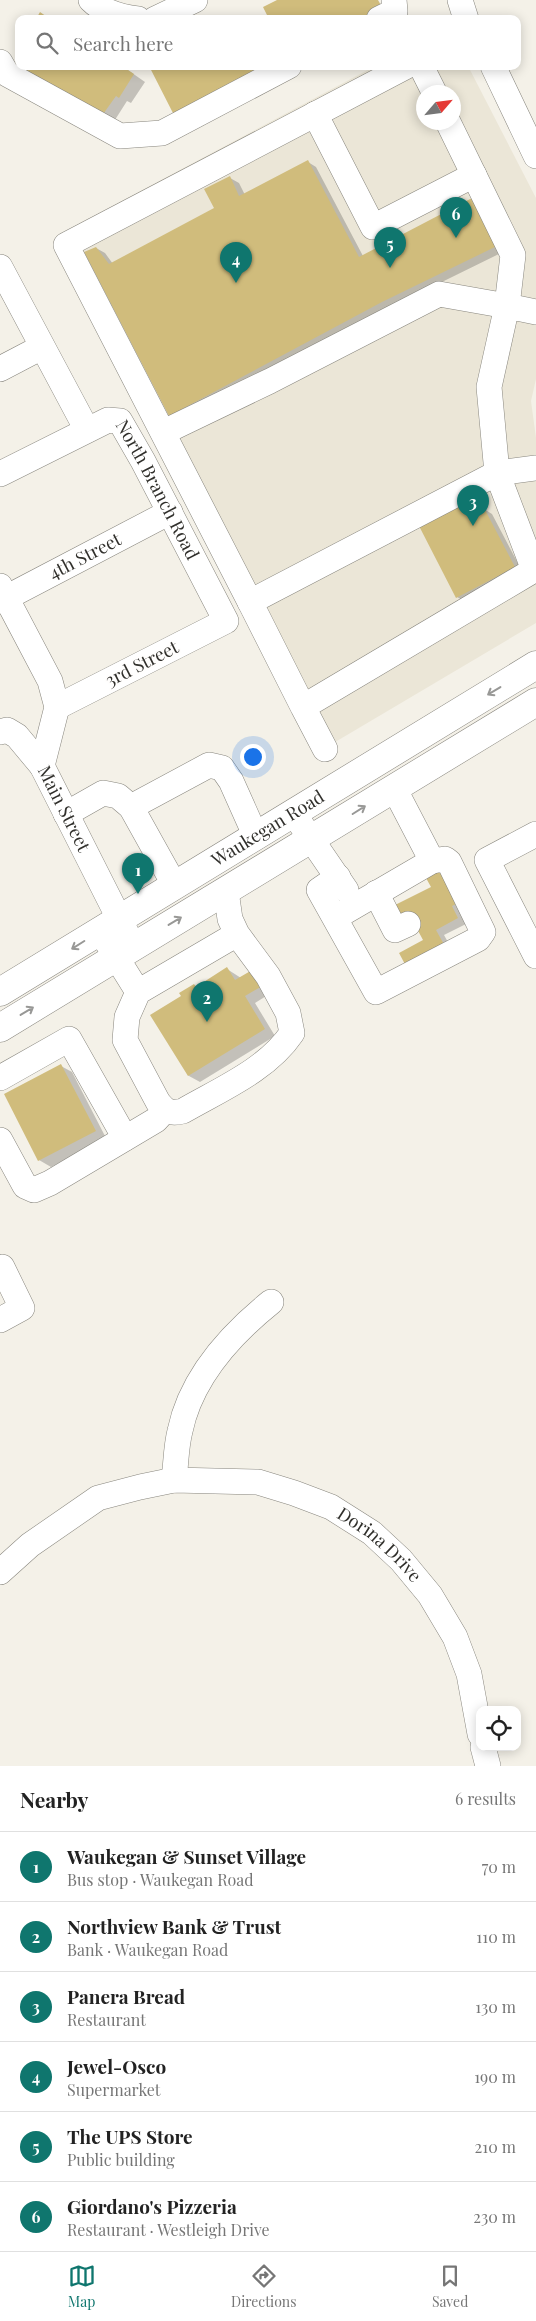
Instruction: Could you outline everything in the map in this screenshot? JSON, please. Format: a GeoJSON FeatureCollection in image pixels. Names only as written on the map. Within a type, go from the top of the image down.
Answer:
{"type":"FeatureCollection","features":[{"type":"Feature","properties":{"kind":"main road","name":"Waukegan Road"},"geometry":{"type":"LineString","coordinates":[[0,992],[536,665]]}},
{"type":"Feature","properties":{"kind":"main road","name":"Waukegan Road"},"geometry":{"type":"LineString","coordinates":[[0,1028],[536,702]]}},
{"type":"Feature","properties":{"kind":"main road"},"geometry":{"type":"LineString","coordinates":[[301,810],[317,836]]}},
{"type":"Feature","properties":{"kind":"street"},"geometry":{"type":"LineString","coordinates":[[91,0],[96,5],[118,15]]}},
{"type":"Feature","properties":{"kind":"street"},"geometry":{"type":"LineString","coordinates":[[164,15],[195,0]]}},
{"type":"Feature","properties":{"kind":"street"},"geometry":{"type":"LineString","coordinates":[[387,15],[395,11],[394,0]]}},
{"type":"Feature","properties":{"kind":"street"},"geometry":{"type":"LineString","coordinates":[[460,0],[465,15]]}},
{"type":"Feature","properties":{"kind":"street"},"geometry":{"type":"LineString","coordinates":[[0,62],[7,74],[120,136],[162,133],[281,70]]}},
{"type":"Feature","properties":{"kind":"street"},"geometry":{"type":"LineString","coordinates":[[325,749],[66,244],[399,70]]}},
{"type":"Feature","properties":{"kind":"street"},"geometry":{"type":"LineString","coordinates":[[423,70],[430,85]]}},
{"type":"Feature","properties":{"kind":"street"},"geometry":{"type":"LineString","coordinates":[[494,70],[536,156]]}},
{"type":"Feature","properties":{"kind":"street"},"geometry":{"type":"LineString","coordinates":[[315,114],[373,227],[474,176]]}},
{"type":"Feature","properties":{"kind":"street"},"geometry":{"type":"LineString","coordinates":[[303,707],[534,570],[497,473],[488,388],[507,306],[513,255],[452,130]]}},
{"type":"Feature","properties":{"kind":"street","name":"North Branch Road"},"geometry":{"type":"LineString","coordinates":[[1,269],[87,430],[108,420],[120,421],[170,512],[226,621]]}},
{"type":"Feature","properties":{"kind":"street"},"geometry":{"type":"LineString","coordinates":[[164,432],[270,381],[439,294],[536,312]]}},
{"type":"Feature","properties":{"kind":"street"},"geometry":{"type":"LineString","coordinates":[[0,369],[42,347]]}},
{"type":"Feature","properties":{"kind":"street"},"geometry":{"type":"LineString","coordinates":[[0,474],[87,430]]}},
{"type":"Feature","properties":{"kind":"street"},"geometry":{"type":"LineString","coordinates":[[250,602],[497,473],[536,468]]}},
{"type":"Feature","properties":{"kind":"street","name":"4th Street"},"geometry":{"type":"LineString","coordinates":[[2,595],[170,512]]}},
{"type":"Feature","properties":{"kind":"street","name":"Main Street"},"geometry":{"type":"LineString","coordinates":[[2,595],[50,681],[57,707],[42,766],[66,814],[110,925],[124,951],[138,992]]}},
{"type":"Feature","properties":{"kind":"street","name":"3rd Street"},"geometry":{"type":"LineString","coordinates":[[57,707],[226,621]]}},
{"type":"Feature","properties":{"kind":"street"},"geometry":{"type":"LineString","coordinates":[[0,732],[7,730],[17,736],[42,766]]}},
{"type":"Feature","properties":{"kind":"street"},"geometry":{"type":"LineString","coordinates":[[131,808],[209,765],[222,768],[231,781],[256,836]]}},
{"type":"Feature","properties":{"kind":"street"},"geometry":{"type":"LineString","coordinates":[[394,788],[432,861]]}},
{"type":"Feature","properties":{"kind":"street"},"geometry":{"type":"LineString","coordinates":[[66,814],[103,794],[118,796],[131,808],[175,886]]}},
{"type":"Feature","properties":{"kind":"street"},"geometry":{"type":"LineString","coordinates":[[536,834],[487,860],[536,956]]}},
{"type":"Feature","properties":{"kind":"street"},"geometry":{"type":"LineString","coordinates":[[317,836],[338,877],[356,905],[376,992],[478,939],[483,932],[455,871],[445,859],[432,861],[356,905]]}},
{"type":"Feature","properties":{"kind":"street"},"geometry":{"type":"LineString","coordinates":[[226,891],[230,919],[237,934],[268,976],[288,1013],[292,1033],[283,1047],[268,1061],[183,1111],[173,1114],[165,1110],[125,1040],[124,1028],[127,1017],[138,992],[237,934]]}},
{"type":"Feature","properties":{"kind":"street"},"geometry":{"type":"LineString","coordinates":[[356,905],[395,930],[408,924]]}},
{"type":"Feature","properties":{"kind":"street"},"geometry":{"type":"LineString","coordinates":[[0,1078],[69,1039],[124,1138]]}},
{"type":"Feature","properties":{"kind":"street"},"geometry":{"type":"LineString","coordinates":[[0,1140],[25,1186],[34,1190],[50,1183],[156,1120],[165,1110]]}},
{"type":"Feature","properties":{"kind":"street"},"geometry":{"type":"LineString","coordinates":[[0,1263],[22,1308],[0,1320]]}},
{"type":"Feature","properties":{"kind":"street"},"geometry":{"type":"LineString","coordinates":[[174,1480],[180,1431],[201,1376],[243,1324],[271,1302]]}},
{"type":"Feature","properties":{"kind":"street","name":"Dorina Drive"},"geometry":{"type":"LineString","coordinates":[[0,1572],[30,1545],[98,1498],[174,1480],[258,1482],[331,1507],[372,1533],[401,1560],[430,1595],[454,1637],[468,1674],[476,1714]]}},
{"type":"Feature","properties":{"kind":"street"},"geometry":{"type":"LineString","coordinates":[[484,1751],[488,1766]]}},
{"type":"Feature","properties":{"kind":"shaded area"},"geometry":{"type":"Polygon","coordinates":[[[367,70],[470,70],[536,198],[536,379],[531,401],[536,438],[536,623],[320,751],[56,236],[367,70]]]}},
{"type":"Feature","properties":{"kind":"building"},"geometry":{"type":"Polygon","coordinates":[[[277,0],[378,0],[383,9],[372,15],[267,15],[263,7],[277,0]]]}},
{"type":"Feature","properties":{"kind":"building"},"geometry":{"type":"Polygon","coordinates":[[[22,70],[128,70],[134,74],[119,98],[116,96],[101,117],[22,70]]]}},
{"type":"Feature","properties":{"kind":"building"},"geometry":{"type":"Polygon","coordinates":[[[151,70],[264,70],[175,117],[151,70]]]}},
{"type":"Feature","properties":{"kind":"building"},"geometry":{"type":"Polygon","coordinates":[[[308,160],[359,257],[472,198],[497,246],[382,302],[169,416],[84,252],[96,247],[109,264],[214,208],[204,189],[230,176],[239,196],[308,160]]]}},
{"type":"Feature","properties":{"kind":"building"},"geometry":{"type":"Polygon","coordinates":[[[468,498],[475,512],[484,508],[515,567],[456,598],[418,524],[468,498]]]}},
{"type":"Feature","properties":{"kind":"building"},"geometry":{"type":"Polygon","coordinates":[[[447,867],[464,900],[452,906],[458,918],[436,930],[446,948],[407,968],[399,953],[423,940],[409,914],[401,918],[395,905],[431,887],[426,878],[447,867]]]}},
{"type":"Feature","properties":{"kind":"building"},"geometry":{"type":"Polygon","coordinates":[[[259,966],[269,982],[245,996],[265,1029],[188,1076],[150,1015],[181,996],[179,993],[194,984],[196,987],[227,967],[235,980],[259,966]]]}},
{"type":"Feature","properties":{"kind":"building"},"geometry":{"type":"Polygon","coordinates":[[[61,1064],[96,1131],[38,1161],[4,1094],[61,1064]]]}},
{"type":"Feature","properties":{"kind":"place","name":"Giordano's Pizzeria"},"geometry":{"type":"Point","coordinates":[456,238]}},
{"type":"Feature","properties":{"kind":"place","name":"The UPS Store"},"geometry":{"type":"Point","coordinates":[390,268]}},
{"type":"Feature","properties":{"kind":"place","name":"Jewel-Osco"},"geometry":{"type":"Point","coordinates":[236,283]}},
{"type":"Feature","properties":{"kind":"place","name":"Panera Bread"},"geometry":{"type":"Point","coordinates":[473,526]}},
{"type":"Feature","properties":{"kind":"place","name":"Waukegan & Sunset Village"},"geometry":{"type":"Point","coordinates":[138,894]}},
{"type":"Feature","properties":{"kind":"place","name":"Northview Bank & Trust"},"geometry":{"type":"Point","coordinates":[207,1022]}}]}
